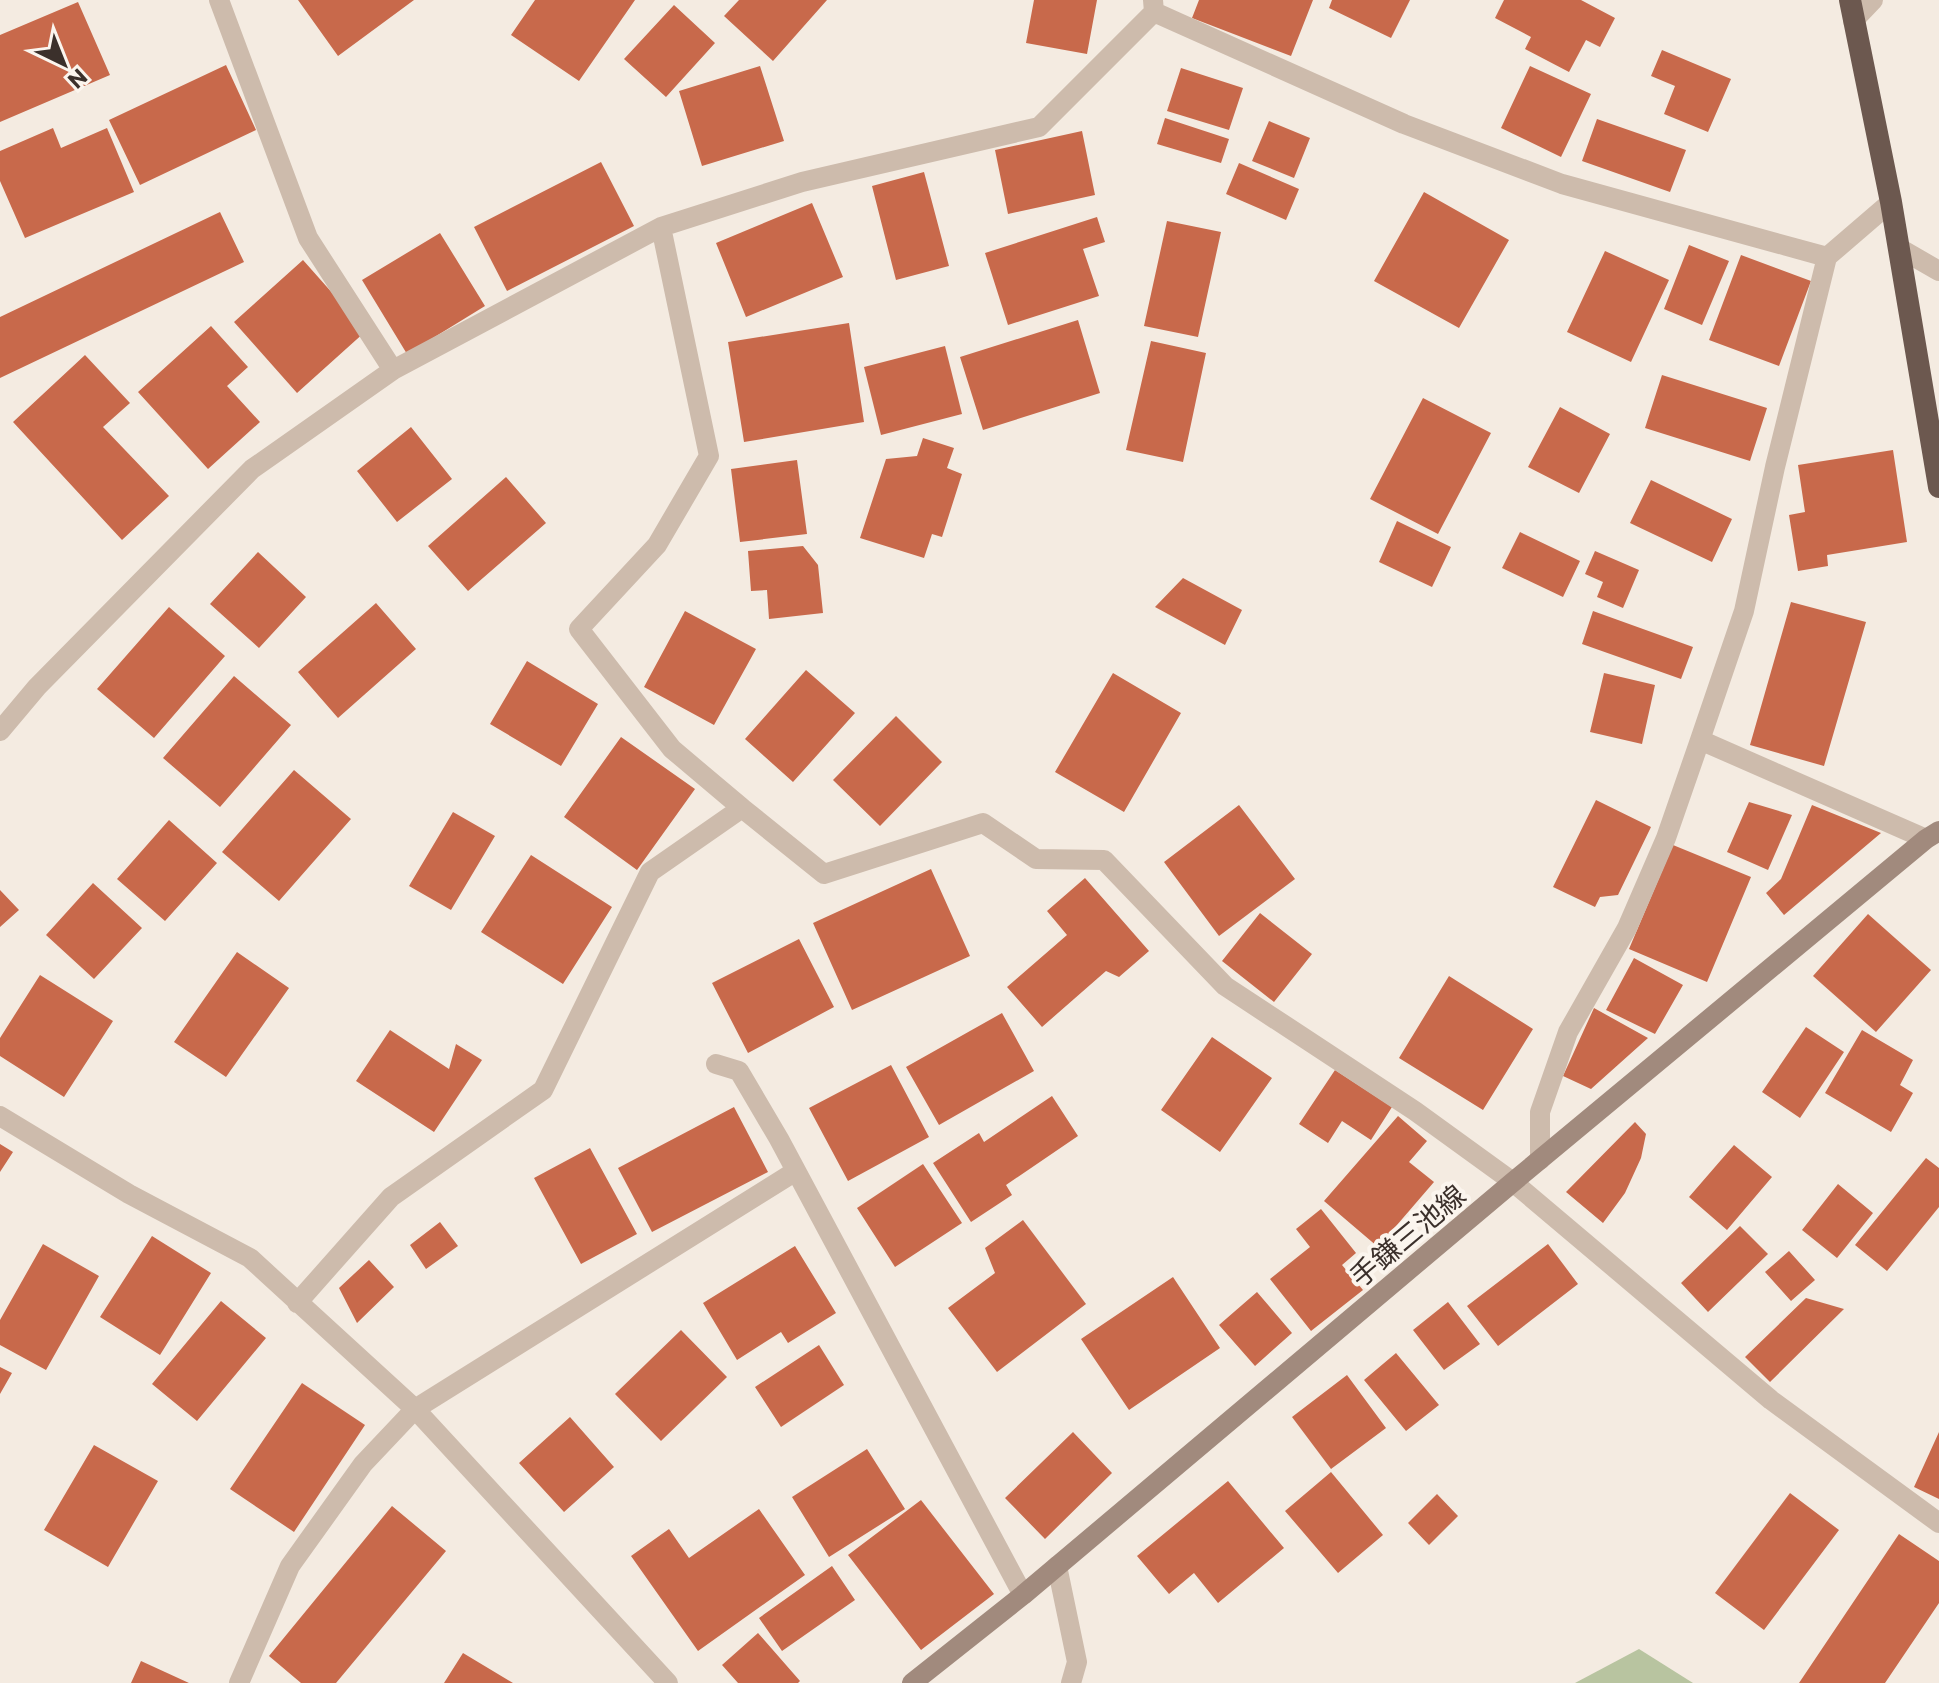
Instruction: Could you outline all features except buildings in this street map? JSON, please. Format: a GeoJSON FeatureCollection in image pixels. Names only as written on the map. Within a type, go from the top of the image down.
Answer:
{"type":"FeatureCollection","features":[{"type":"Feature","properties":{"kind":"highway"},"geometry":{"type":"LineString","coordinates":[[1852,11],[1891,202],[1939,487]]}},
{"type":"Feature","properties":{"kind":"main road","name":"手鎌三池線"},"geometry":{"type":"LineString","coordinates":[[912,1683],[1023,1595],[1513,1182],[1932,835]]}},
{"type":"Feature","properties":{"kind":"street"},"geometry":{"type":"LineString","coordinates":[[219,0],[308,238],[393,370]]}},
{"type":"Feature","properties":{"kind":"street"},"geometry":{"type":"LineString","coordinates":[[1852,11],[1873,0]]}},
{"type":"Feature","properties":{"kind":"street"},"geometry":{"type":"LineString","coordinates":[[0,731],[37,687],[252,469],[393,370],[661,227],[802,182],[1039,127],[1154,6],[1404,124],[1562,184],[1827,257]]}},
{"type":"Feature","properties":{"kind":"street"},"geometry":{"type":"LineString","coordinates":[[1540,1160],[1540,1112],[1568,1032],[1627,928],[1666,838],[1744,611],[1775,467],[1827,257],[1891,202]]}},
{"type":"Feature","properties":{"kind":"street"},"geometry":{"type":"LineString","coordinates":[[661,227],[709,456],[657,545],[579,629],[672,749],[824,874],[983,823],[1036,859],[1104,860],[1225,986],[1415,1111],[1513,1182],[1771,1400],[1939,1523]]}},
{"type":"Feature","properties":{"kind":"street"},"geometry":{"type":"LineString","coordinates":[[1899,248],[1939,271]]}},
{"type":"Feature","properties":{"kind":"street"},"geometry":{"type":"LineString","coordinates":[[1700,740],[1932,835]]}},
{"type":"Feature","properties":{"kind":"street"},"geometry":{"type":"LineString","coordinates":[[297,1303],[391,1197],[543,1090],[650,872],[742,808]]}},
{"type":"Feature","properties":{"kind":"street"},"geometry":{"type":"LineString","coordinates":[[716,1064],[739,1071],[796,1171],[1023,1595]]}},
{"type":"Feature","properties":{"kind":"street"},"geometry":{"type":"LineString","coordinates":[[0,1116],[129,1194],[250,1258],[415,1409],[668,1683]]}},
{"type":"Feature","properties":{"kind":"street"},"geometry":{"type":"LineString","coordinates":[[239,1683],[290,1566],[363,1464],[415,1409],[796,1171]]}},
{"type":"Feature","properties":{"kind":"street"},"geometry":{"type":"LineString","coordinates":[[1057,1566],[1077,1662],[1071,1683]]}},
{"type":"Feature","properties":{"kind":"green space"},"geometry":{"type":"Polygon","coordinates":[[[1639,1649],[1693,1683],[1575,1683],[1639,1649]]]}}]}
